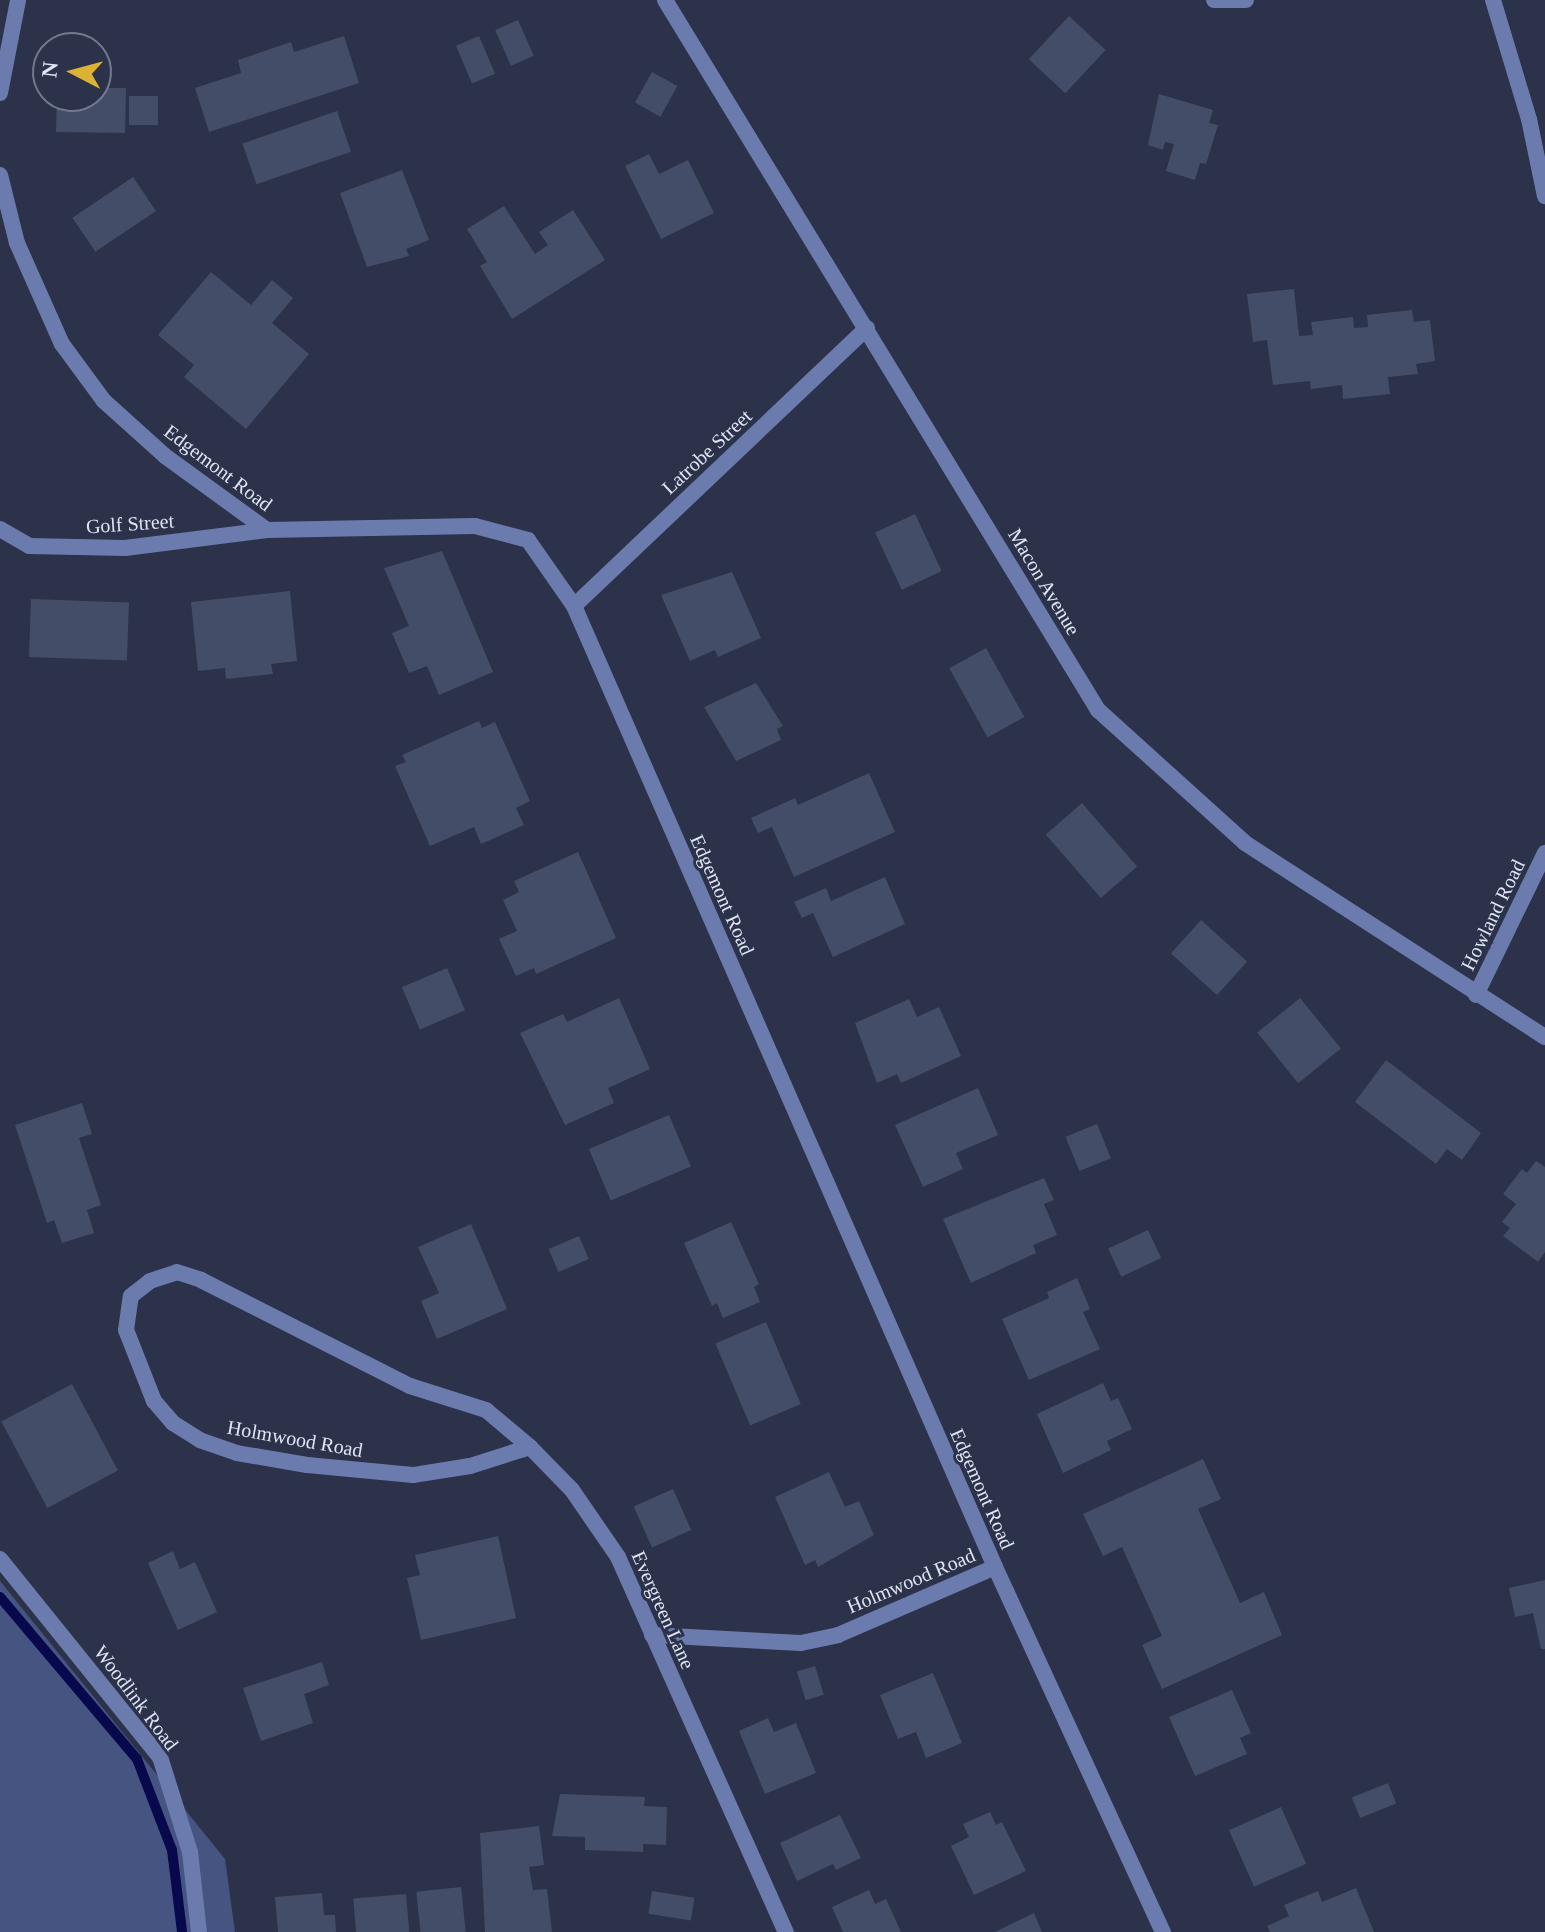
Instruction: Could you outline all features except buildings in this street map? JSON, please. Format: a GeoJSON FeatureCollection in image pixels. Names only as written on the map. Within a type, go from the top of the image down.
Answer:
{"type":"FeatureCollection","features":[{"type":"Feature","properties":{"kind":"street"},"geometry":{"type":"LineString","coordinates":[[0,93],[18,0]]}},
{"type":"Feature","properties":{"kind":"street","name":"Macon Avenue"},"geometry":{"type":"LineString","coordinates":[[665,0],[1098,710],[1245,843],[1545,1037]]}},
{"type":"Feature","properties":{"kind":"street"},"geometry":{"type":"LineString","coordinates":[[1214,0],[1246,0]]}},
{"type":"Feature","properties":{"kind":"street"},"geometry":{"type":"LineString","coordinates":[[1493,0],[1529,119],[1545,196]]}},
{"type":"Feature","properties":{"kind":"street","name":"Edgemont Road"},"geometry":{"type":"LineString","coordinates":[[0,175],[17,243],[62,344],[104,401],[165,456],[267,530],[475,526],[528,540],[574,606],[995,1567],[1163,1932]]}},
{"type":"Feature","properties":{"kind":"street","name":"Latrobe Street"},"geometry":{"type":"LineString","coordinates":[[574,606],[867,328]]}},
{"type":"Feature","properties":{"kind":"street","name":"Golf Street"},"geometry":{"type":"LineString","coordinates":[[0,529],[29,546],[125,548],[267,530]]}},
{"type":"Feature","properties":{"kind":"street","name":"Howland Road"},"geometry":{"type":"LineString","coordinates":[[1476,995],[1545,853]]}},
{"type":"Feature","properties":{"kind":"street","name":"Holmwood Road"},"geometry":{"type":"LineString","coordinates":[[283,1323],[177,1272],[150,1281],[131,1296],[126,1330],[154,1401],[173,1423],[237,1453],[413,1475],[470,1466],[530,1447]]}},
{"type":"Feature","properties":{"kind":"street","name":"Evergreen Lane"},"geometry":{"type":"LineString","coordinates":[[283,1323],[410,1386],[486,1410],[530,1447],[572,1490],[618,1557],[786,1932]]}},
{"type":"Feature","properties":{"kind":"street","name":"Woodlink Road"},"geometry":{"type":"LineString","coordinates":[[0,1559],[160,1757],[190,1852],[199,1932]]}},
{"type":"Feature","properties":{"kind":"street","name":"Holmwood Road"},"geometry":{"type":"LineString","coordinates":[[652,1635],[801,1643],[838,1635],[995,1567]]}},
{"type":"Feature","properties":{"kind":"shaded area"},"geometry":{"type":"Polygon","coordinates":[[[0,1581],[225,1859],[235,1932],[0,1932],[0,1581]]]}},
{"type":"Feature","properties":{"kind":"waterway"},"geometry":{"type":"LineString","coordinates":[[0,1597],[137,1759],[172,1850],[182,1932]]}}]}
